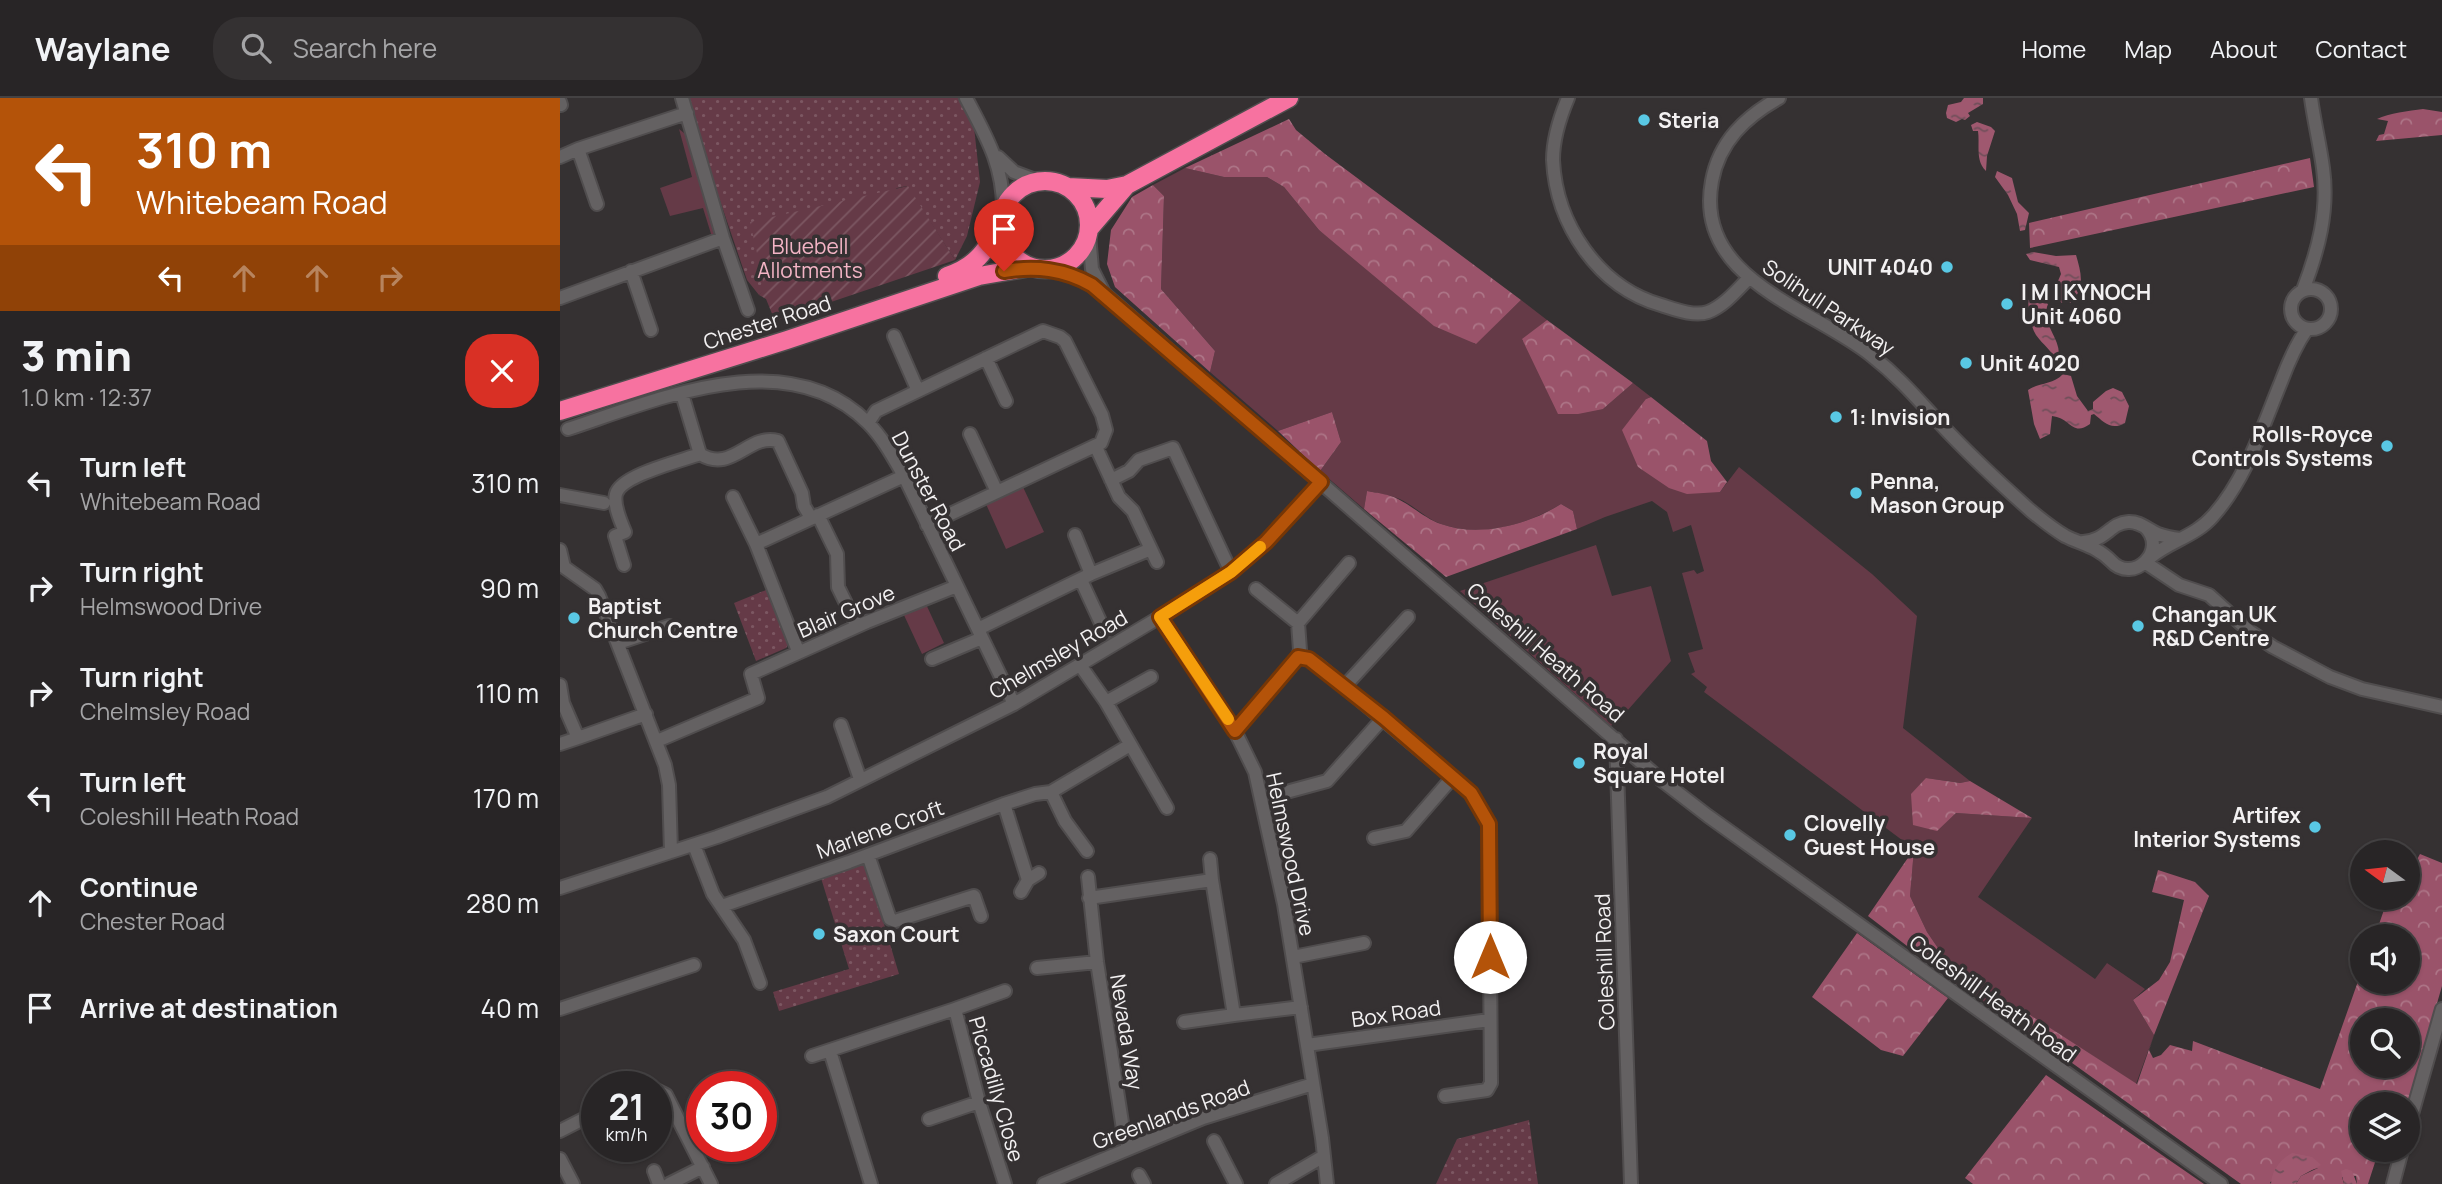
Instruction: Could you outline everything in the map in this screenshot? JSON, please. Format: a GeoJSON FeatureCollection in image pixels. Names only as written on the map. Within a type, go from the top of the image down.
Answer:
{"type":"FeatureCollection","features":[{"type":"Feature","properties":{"kind":"highway"},"geometry":{"type":"LineString","coordinates":[[1127,185],[1089,231],[1084,247],[1076,258],[1065,265],[1053,269],[1030,267],[1012,255],[1002,236],[1002,218],[1017,191],[1038,181],[1068,187],[1107,188],[1127,185],[1289,98]]}},
{"type":"Feature","properties":{"kind":"highway"},"geometry":{"type":"LineString","coordinates":[[1068,187],[1084,204],[1089,231]]}},
{"type":"Feature","properties":{"kind":"highway","name":"Chester Road"},"geometry":{"type":"LineString","coordinates":[[560,400],[770,339],[960,272],[979,258],[1002,218]]}},
{"type":"Feature","properties":{"kind":"highway","name":"Chester Road"},"geometry":{"type":"LineString","coordinates":[[560,411],[779,343],[979,276],[1030,267]]}},
{"type":"Feature","properties":{"kind":"street"},"geometry":{"type":"LineString","coordinates":[[682,98],[723,238],[748,310]]}},
{"type":"Feature","properties":{"kind":"street"},"geometry":{"type":"LineString","coordinates":[[966,98],[993,151],[1003,183],[1002,218]]}},
{"type":"Feature","properties":{"kind":"street"},"geometry":{"type":"LineString","coordinates":[[1568,98],[1558,127],[1553,159],[1562,210],[1575,237],[1609,278],[1637,296],[1656,304],[1701,313],[1720,305],[1749,278]]}},
{"type":"Feature","properties":{"kind":"street","name":"Solihull Parkway"},"geometry":{"type":"LineString","coordinates":[[1779,98],[1747,119],[1728,139],[1717,160],[1711,186],[1712,213],[1719,238],[1730,258],[1749,278],[1868,352],[1908,387],[1973,458],[2054,530],[2108,557]]}},
{"type":"Feature","properties":{"kind":"street"},"geometry":{"type":"LineString","coordinates":[[2311,98],[2325,190],[2322,232],[2311,269],[2302,290],[2294,297],[2291,305],[2291,317],[2302,327],[2318,328],[2330,314],[2329,300],[2320,291],[2311,269]]}},
{"type":"Feature","properties":{"kind":"street"},"geometry":{"type":"LineString","coordinates":[[560,157],[687,113]]}},
{"type":"Feature","properties":{"kind":"street"},"geometry":{"type":"LineString","coordinates":[[578,149],[597,204]]}},
{"type":"Feature","properties":{"kind":"street"},"geometry":{"type":"LineString","coordinates":[[993,151],[1014,172],[1038,181]]}},
{"type":"Feature","properties":{"kind":"street","name":"Coleshill Heath Road"},"geometry":{"type":"LineString","coordinates":[[1089,231],[1092,269],[1106,295]]}},
{"type":"Feature","properties":{"kind":"street"},"geometry":{"type":"LineString","coordinates":[[560,298],[723,238]]}},
{"type":"Feature","properties":{"kind":"street","name":"Coleshill Heath Road"},"geometry":{"type":"LineString","coordinates":[[1053,269],[1082,279],[1106,295],[1660,779],[1759,854],[2221,1184]]}},
{"type":"Feature","properties":{"kind":"street"},"geometry":{"type":"LineString","coordinates":[[631,271],[651,330]]}},
{"type":"Feature","properties":{"kind":"street"},"geometry":{"type":"LineString","coordinates":[[2302,290],[2320,291]]}},
{"type":"Feature","properties":{"kind":"street"},"geometry":{"type":"LineString","coordinates":[[2112,529],[2106,545],[2108,557],[2123,568],[2139,567],[2166,545],[2203,527],[2231,493],[2261,430],[2302,327]]}},
{"type":"Feature","properties":{"kind":"street"},"geometry":{"type":"LineString","coordinates":[[868,423],[876,411],[1043,331],[1060,337],[1102,415],[1106,430],[1104,438],[1096,447],[927,525]]}},
{"type":"Feature","properties":{"kind":"street"},"geometry":{"type":"LineString","coordinates":[[894,336],[918,391]]}},
{"type":"Feature","properties":{"kind":"street"},"geometry":{"type":"LineString","coordinates":[[986,358],[1006,401]]}},
{"type":"Feature","properties":{"kind":"street","name":"Dunster Road"},"geometry":{"type":"LineString","coordinates":[[568,429],[730,382],[783,382],[822,392],[845,405],[868,423],[887,446],[904,476],[1014,704]]}},
{"type":"Feature","properties":{"kind":"street"},"geometry":{"type":"LineString","coordinates":[[682,394],[700,454],[709,460],[720,461],[767,439],[778,441],[803,492],[804,506],[815,516],[837,554],[838,587],[857,626]]}},
{"type":"Feature","properties":{"kind":"street"},"geometry":{"type":"LineString","coordinates":[[970,434],[997,492]]}},
{"type":"Feature","properties":{"kind":"street"},"geometry":{"type":"LineString","coordinates":[[1096,447],[1119,497],[1133,511],[1157,562]]}},
{"type":"Feature","properties":{"kind":"street"},"geometry":{"type":"LineString","coordinates":[[1111,480],[1129,471],[1139,460],[1173,448],[1231,572]]}},
{"type":"Feature","properties":{"kind":"street"},"geometry":{"type":"LineString","coordinates":[[624,565],[615,536],[625,532],[615,499],[616,492],[629,479],[700,454]]}},
{"type":"Feature","properties":{"kind":"street"},"geometry":{"type":"LineString","coordinates":[[756,544],[904,476]]}},
{"type":"Feature","properties":{"kind":"street","name":"Chelmsley Road"},"geometry":{"type":"LineString","coordinates":[[560,888],[694,845],[827,797],[1014,704],[1231,572],[1266,542],[1321,482]]}},
{"type":"Feature","properties":{"kind":"street"},"geometry":{"type":"LineString","coordinates":[[560,495],[604,503]]}},
{"type":"Feature","properties":{"kind":"street"},"geometry":{"type":"LineString","coordinates":[[733,497],[756,544],[799,651]]}},
{"type":"Feature","properties":{"kind":"street"},"geometry":{"type":"LineString","coordinates":[[2082,542],[2094,541],[2119,524],[2130,522],[2155,533],[2180,539]]}},
{"type":"Feature","properties":{"kind":"street"},"geometry":{"type":"LineString","coordinates":[[2145,527],[2154,544],[2148,560]]}},
{"type":"Feature","properties":{"kind":"street"},"geometry":{"type":"LineString","coordinates":[[1075,535],[1105,632]]}},
{"type":"Feature","properties":{"kind":"street"},"geometry":{"type":"LineString","coordinates":[[932,660],[1086,577],[1151,549]]}},
{"type":"Feature","properties":{"kind":"street"},"geometry":{"type":"LineString","coordinates":[[560,550],[562,569],[595,589],[657,741],[668,780],[671,852]]}},
{"type":"Feature","properties":{"kind":"street"},"geometry":{"type":"LineString","coordinates":[[2148,560],[2179,585],[2209,595],[2249,631],[2330,677],[2362,689],[2442,707]]}},
{"type":"Feature","properties":{"kind":"street"},"geometry":{"type":"LineString","coordinates":[[1235,731],[1298,657],[1298,623],[1349,563]]}},
{"type":"Feature","properties":{"kind":"street","name":"Blair Grove"},"geometry":{"type":"LineString","coordinates":[[657,741],[758,698],[751,674],[857,626],[957,586]]}},
{"type":"Feature","properties":{"kind":"street"},"geometry":{"type":"LineString","coordinates":[[1256,589],[1298,623]]}},
{"type":"Feature","properties":{"kind":"street","name":"Helmswood Drive"},"geometry":{"type":"LineString","coordinates":[[1160,617],[1235,731],[1255,772],[1293,957],[1325,1156],[1327,1184]]}},
{"type":"Feature","properties":{"kind":"street"},"geometry":{"type":"LineString","coordinates":[[1345,686],[1408,617]]}},
{"type":"Feature","properties":{"kind":"street"},"geometry":{"type":"LineString","coordinates":[[618,643],[669,626]]}},
{"type":"Feature","properties":{"kind":"street"},"geometry":{"type":"LineString","coordinates":[[1298,657],[1309,659],[1345,686],[1471,793],[1489,824],[1490,1086],[1487,1090],[1445,1097]]}},
{"type":"Feature","properties":{"kind":"street"},"geometry":{"type":"LineString","coordinates":[[1080,665],[1106,702],[1167,808]]}},
{"type":"Feature","properties":{"kind":"street"},"geometry":{"type":"LineString","coordinates":[[1106,702],[1151,677]]}},
{"type":"Feature","properties":{"kind":"street"},"geometry":{"type":"LineString","coordinates":[[560,685],[561,703],[570,715],[578,738]]}},
{"type":"Feature","properties":{"kind":"street"},"geometry":{"type":"LineString","coordinates":[[560,744],[646,713]]}},
{"type":"Feature","properties":{"kind":"street"},"geometry":{"type":"LineString","coordinates":[[1290,791],[1327,780],[1384,718]]}},
{"type":"Feature","properties":{"kind":"street"},"geometry":{"type":"LineString","coordinates":[[841,725],[860,779]]}},
{"type":"Feature","properties":{"kind":"street","name":"Coleshill Road"},"geometry":{"type":"LineString","coordinates":[[1616,739],[1631,1184]]}},
{"type":"Feature","properties":{"kind":"street","name":"Marlene Croft"},"geometry":{"type":"LineString","coordinates":[[722,906],[1004,804],[1051,792],[1130,745]]}},
{"type":"Feature","properties":{"kind":"street"},"geometry":{"type":"LineString","coordinates":[[1374,838],[1406,831],[1452,778]]}},
{"type":"Feature","properties":{"kind":"street"},"geometry":{"type":"LineString","coordinates":[[1051,792],[1065,821],[1087,851]]}},
{"type":"Feature","properties":{"kind":"street"},"geometry":{"type":"LineString","coordinates":[[1004,804],[1029,882]]}},
{"type":"Feature","properties":{"kind":"street"},"geometry":{"type":"LineString","coordinates":[[694,845],[713,894],[744,940],[760,982]]}},
{"type":"Feature","properties":{"kind":"street"},"geometry":{"type":"LineString","coordinates":[[868,855],[890,919],[895,921],[972,891],[981,916]]}},
{"type":"Feature","properties":{"kind":"street"},"geometry":{"type":"LineString","coordinates":[[1210,859],[1234,1015]]}},
{"type":"Feature","properties":{"kind":"street","name":"Nevada Way"},"geometry":{"type":"LineString","coordinates":[[1088,877],[1097,962],[1128,1149]]}},
{"type":"Feature","properties":{"kind":"street"},"geometry":{"type":"LineString","coordinates":[[1089,898],[1212,880]]}},
{"type":"Feature","properties":{"kind":"street","name":"Helmswood Drive"},"geometry":{"type":"LineString","coordinates":[[1293,957],[1364,943]]}},
{"type":"Feature","properties":{"kind":"street","name":"Nevada Way"},"geometry":{"type":"LineString","coordinates":[[1037,968],[1097,962]]}},
{"type":"Feature","properties":{"kind":"street"},"geometry":{"type":"LineString","coordinates":[[560,1009],[694,965]]}},
{"type":"Feature","properties":{"kind":"street"},"geometry":{"type":"LineString","coordinates":[[955,1009],[1005,991]]}},
{"type":"Feature","properties":{"kind":"street"},"geometry":{"type":"LineString","coordinates":[[1184,1022],[1301,1007]]}},
{"type":"Feature","properties":{"kind":"street","name":"Piccadilly Close"},"geometry":{"type":"LineString","coordinates":[[812,1056],[955,1009],[979,1102],[1005,1184]]}},
{"type":"Feature","properties":{"kind":"street"},"geometry":{"type":"LineString","coordinates":[[2418,1092],[2442,1009]]}},
{"type":"Feature","properties":{"kind":"street","name":"Box Road"},"geometry":{"type":"LineString","coordinates":[[1307,1045],[1489,1020]]}},
{"type":"Feature","properties":{"kind":"street"},"geometry":{"type":"LineString","coordinates":[[830,1051],[867,1183]]}},
{"type":"Feature","properties":{"kind":"street","name":"Greenlands Road"},"geometry":{"type":"LineString","coordinates":[[1051,1183],[1203,1118],[1313,1084]]}},
{"type":"Feature","properties":{"kind":"street"},"geometry":{"type":"LineString","coordinates":[[929,1119],[979,1102]]}},
{"type":"Feature","properties":{"kind":"street"},"geometry":{"type":"LineString","coordinates":[[672,1105],[711,1184]]}},
{"type":"Feature","properties":{"kind":"street"},"geometry":{"type":"LineString","coordinates":[[560,1131],[581,1120]]}},
{"type":"Feature","properties":{"kind":"street"},"geometry":{"type":"LineString","coordinates":[[1214,1141],[1237,1184]]}},
{"type":"Feature","properties":{"kind":"street"},"geometry":{"type":"LineString","coordinates":[[1276,1184],[1325,1156]]}},
{"type":"Feature","properties":{"kind":"street"},"geometry":{"type":"LineString","coordinates":[[560,1158],[573,1184]]}},
{"type":"Feature","properties":{"kind":"street"},"geometry":{"type":"LineString","coordinates":[[2393,1184],[2399,1162]]}},
{"type":"Feature","properties":{"kind":"street"},"geometry":{"type":"LineString","coordinates":[[669,1184],[703,1167]]}},
{"type":"Feature","properties":{"kind":"street"},"geometry":{"type":"LineString","coordinates":[[654,1171],[659,1184]]}},
{"type":"Feature","properties":{"kind":"green space"},"geometry":{"type":"Polygon","coordinates":[[[685,98],[959,98],[974,127],[980,182],[967,236],[955,260],[907,186],[897,188],[759,295],[747,280],[685,98]]]}},
{"type":"Feature","properties":{"kind":"green space"},"geometry":{"type":"Polygon","coordinates":[[[2423,109],[2442,112],[2442,135],[2376,141],[2379,135],[2384,134],[2388,121],[2377,119],[2423,109]]]}},
{"type":"Feature","properties":{"kind":"green space"},"geometry":{"type":"Polygon","coordinates":[[[1289,119],[1296,130],[1325,154],[1521,300],[1476,344],[1434,326],[1319,230],[1284,187],[1267,177],[1224,177],[1185,168],[1289,119]]]}},
{"type":"Feature","properties":{"kind":"green space"},"geometry":{"type":"Polygon","coordinates":[[[679,129],[689,137],[716,230],[712,237],[703,208],[670,216],[660,188],[692,177],[679,129]]]}},
{"type":"Feature","properties":{"kind":"green space"},"geometry":{"type":"Polygon","coordinates":[[[2310,158],[2314,187],[2030,248],[2029,223],[2310,158]]]}},
{"type":"Feature","properties":{"kind":"green space"},"geometry":{"type":"Polygon","coordinates":[[[1185,168],[1224,177],[1267,177],[1284,187],[1319,230],[1475,344],[1521,300],[1547,320],[1522,340],[1603,409],[1633,383],[1651,397],[1646,399],[1720,492],[1739,467],[1872,574],[1917,616],[1903,728],[1970,781],[1960,783],[1926,778],[1937,830],[1956,813],[2032,818],[1978,897],[2095,979],[2107,963],[2145,989],[2133,1000],[2154,1035],[2136,1084],[2024,1011],[2012,1020],[1954,982],[1953,970],[1927,932],[1910,896],[1914,849],[1704,692],[1707,687],[1691,674],[1695,672],[1688,653],[1703,649],[1682,573],[1694,570],[1697,574],[1704,571],[1691,525],[1673,532],[1667,512],[1652,501],[1577,529],[1573,511],[1561,504],[1518,523],[1471,530],[1441,524],[1400,499],[1388,495],[1367,491],[1364,509],[1320,471],[1341,442],[1332,412],[1278,431],[1210,372],[1215,351],[1161,289],[1164,196],[1153,185],[1185,168]]]}},
{"type":"Feature","properties":{"kind":"green space"},"geometry":{"type":"Polygon","coordinates":[[[1153,185],[1164,196],[1161,289],[1215,351],[1210,372],[1115,287],[1107,264],[1111,230],[1132,197],[1153,185]]]}},
{"type":"Feature","properties":{"kind":"green space","name":"Bluebell Allotments"},"geometry":{"type":"Polygon","coordinates":[[[908,186],[955,260],[775,321],[766,299],[759,295],[765,289],[750,222],[908,186]]]}},
{"type":"Feature","properties":{"kind":"green space"},"geometry":{"type":"Polygon","coordinates":[[[1547,320],[1633,383],[1603,409],[1578,414],[1558,414],[1522,339],[1547,320]]]}},
{"type":"Feature","properties":{"kind":"green space"},"geometry":{"type":"Polygon","coordinates":[[[1651,397],[1707,441],[1711,461],[1727,482],[1720,492],[1687,494],[1669,488],[1638,467],[1622,430],[1646,399],[1651,397]]]}},
{"type":"Feature","properties":{"kind":"green space"},"geometry":{"type":"Polygon","coordinates":[[[1332,412],[1341,442],[1320,471],[1278,431],[1332,412]]]}},
{"type":"Feature","properties":{"kind":"green space"},"geometry":{"type":"Polygon","coordinates":[[[1023,487],[1044,532],[1006,549],[986,504],[1023,487]]]}},
{"type":"Feature","properties":{"kind":"green space"},"geometry":{"type":"Polygon","coordinates":[[[1367,491],[1394,497],[1441,524],[1471,530],[1519,523],[1561,504],[1573,511],[1577,529],[1446,577],[1364,509],[1367,491]]]}},
{"type":"Feature","properties":{"kind":"green space"},"geometry":{"type":"Polygon","coordinates":[[[1596,545],[1612,596],[1651,586],[1671,661],[1611,726],[1460,591],[1596,545]]]}},
{"type":"Feature","properties":{"kind":"green space"},"geometry":{"type":"Polygon","coordinates":[[[766,590],[788,645],[756,661],[734,603],[766,590]]]}},
{"type":"Feature","properties":{"kind":"green space"},"geometry":{"type":"Polygon","coordinates":[[[925,602],[944,643],[922,654],[903,613],[925,602]]]}},
{"type":"Feature","properties":{"kind":"green space"},"geometry":{"type":"Polygon","coordinates":[[[1926,778],[1960,783],[1970,781],[2032,818],[1956,813],[1937,831],[1913,825],[1911,794],[1926,778]]]}},
{"type":"Feature","properties":{"kind":"green space"},"geometry":{"type":"Polygon","coordinates":[[[1914,849],[1910,896],[1927,932],[1953,970],[1954,982],[1868,916],[1914,849]]]}},
{"type":"Feature","properties":{"kind":"green space"},"geometry":{"type":"Polygon","coordinates":[[[2420,854],[2442,863],[2442,986],[2420,1062],[2420,1008],[2350,1008],[2350,1078],[2415,1078],[2411,1092],[2350,1092],[2350,1162],[2375,1162],[2368,1184],[2357,1184],[2356,1176],[2342,1177],[2344,1184],[2296,1184],[2301,1176],[2318,1168],[2270,1182],[2271,1184],[2241,1184],[2012,1020],[2024,1011],[2137,1084],[2154,1035],[2149,1050],[2153,1058],[2161,1055],[2170,1045],[2192,1051],[2193,1041],[2320,1089],[2354,994],[2420,994],[2420,924],[2379,924],[2384,910],[2420,910],[2420,854]]]}},
{"type":"Feature","properties":{"kind":"green space"},"geometry":{"type":"Polygon","coordinates":[[[866,864],[899,974],[779,1011],[773,992],[849,969],[821,878],[866,864]]]}},
{"type":"Feature","properties":{"kind":"green space"},"geometry":{"type":"Polygon","coordinates":[[[2158,870],[2195,882],[2209,896],[2154,1035],[2133,1000],[2159,980],[2170,962],[2184,900],[2152,892],[2158,870]]]}},
{"type":"Feature","properties":{"kind":"green space"},"geometry":{"type":"Polygon","coordinates":[[[1857,933],[1948,998],[1903,1056],[1881,1050],[1812,997],[1857,933]]]}},
{"type":"Feature","properties":{"kind":"green space"},"geometry":{"type":"Polygon","coordinates":[[[2046,1075],[2204,1184],[1973,1184],[1965,1178],[2046,1075]]]}},
{"type":"Feature","properties":{"kind":"green space"},"geometry":{"type":"Polygon","coordinates":[[[1529,1120],[1538,1184],[1436,1184],[1457,1139],[1529,1120]]]}},
{"type":"Feature","properties":{"kind":"water"},"geometry":{"type":"Polygon","coordinates":[[[1964,98],[1983,98],[1983,104],[1968,113],[1970,116],[1965,120],[1956,122],[1947,118],[1948,105],[1961,102],[1964,98]]]}},
{"type":"Feature","properties":{"kind":"water"},"geometry":{"type":"Polygon","coordinates":[[[1977,122],[1995,131],[1987,156],[1986,171],[1979,158],[1978,131],[1973,131],[1971,125],[1977,122]]]}},
{"type":"Feature","properties":{"kind":"water"},"geometry":{"type":"Polygon","coordinates":[[[1997,171],[2012,178],[2018,202],[2029,213],[2025,230],[2020,231],[2017,214],[1995,177],[1997,171]]]}},
{"type":"Feature","properties":{"kind":"water"},"geometry":{"type":"Polygon","coordinates":[[[2033,252],[2056,256],[2076,255],[2081,274],[2080,286],[2070,303],[2062,303],[2052,295],[2061,274],[2059,267],[2030,260],[2026,254],[2033,252]]]}},
{"type":"Feature","properties":{"kind":"water"},"geometry":{"type":"Polygon","coordinates":[[[2040,297],[2048,304],[2047,319],[2058,347],[2057,363],[2032,327],[2028,300],[2040,297]]]}},
{"type":"Feature","properties":{"kind":"water"},"geometry":{"type":"Polygon","coordinates":[[[2063,374],[2071,376],[2077,396],[2088,411],[2093,409],[2093,402],[2106,391],[2113,388],[2122,392],[2129,406],[2125,423],[2112,426],[2094,414],[2091,415],[2090,424],[2079,429],[2052,416],[2050,434],[2040,439],[2034,424],[2028,390],[2055,380],[2063,374]]]}},
{"type":"Feature","properties":{"kind":"water"},"geometry":{"type":"Polygon","coordinates":[[[2292,1153],[2312,1157],[2321,1165],[2301,1176],[2296,1184],[2271,1184],[2277,1166],[2292,1153]]]}},
{"type":"Feature","properties":{"kind":"water"},"geometry":{"type":"Polygon","coordinates":[[[2341,1171],[2352,1171],[2357,1184],[2344,1184],[2341,1171]]]}},
{"type":"Feature","properties":{"kind":"slow traffic"},"geometry":{"type":"LineString","coordinates":[[1228,719],[1160,617],[1231,572],[1260,547]]}},
{"type":"Feature","properties":{"kind":"place","name":"Steria"},"geometry":{"type":"Point","coordinates":[1644,120]}},
{"type":"Feature","properties":{"kind":"place","name":"UNIT 4040"},"geometry":{"type":"Point","coordinates":[1947,267]}},
{"type":"Feature","properties":{"kind":"place","name":"I M I KYNOCH Unit 4060"},"geometry":{"type":"Point","coordinates":[2007,304]}},
{"type":"Feature","properties":{"kind":"place","name":"Unit 4020"},"geometry":{"type":"Point","coordinates":[1966,363]}},
{"type":"Feature","properties":{"kind":"place","name":"1: Invision"},"geometry":{"type":"Point","coordinates":[1836,417]}},
{"type":"Feature","properties":{"kind":"place","name":"Rolls-Royce Controls Systems"},"geometry":{"type":"Point","coordinates":[2387,446]}},
{"type":"Feature","properties":{"kind":"place","name":"Penna, Mason Group"},"geometry":{"type":"Point","coordinates":[1856,493]}},
{"type":"Feature","properties":{"kind":"place","name":"Baptist Church Centre"},"geometry":{"type":"Point","coordinates":[574,618]}},
{"type":"Feature","properties":{"kind":"place","name":"Changan UK R&D Centre"},"geometry":{"type":"Point","coordinates":[2138,626]}},
{"type":"Feature","properties":{"kind":"place","name":"Royal Square Hotel"},"geometry":{"type":"Point","coordinates":[1579,763]}},
{"type":"Feature","properties":{"kind":"place","name":"Artifex Interior Systems"},"geometry":{"type":"Point","coordinates":[2315,827]}},
{"type":"Feature","properties":{"kind":"place","name":"Clovelly Guest House"},"geometry":{"type":"Point","coordinates":[1790,835]}},
{"type":"Feature","properties":{"kind":"place","name":"Saxon Court"},"geometry":{"type":"Point","coordinates":[819,934]}},
{"type":"Feature","properties":{"kind":"route"},"geometry":{"type":"LineString","coordinates":[[1004,271],[1030,267],[1053,269],[1092,285],[1321,482],[1266,542],[1231,572],[1160,617],[1235,731],[1298,657],[1309,659],[1384,718],[1471,793],[1489,824],[1490,957]]}}]}
